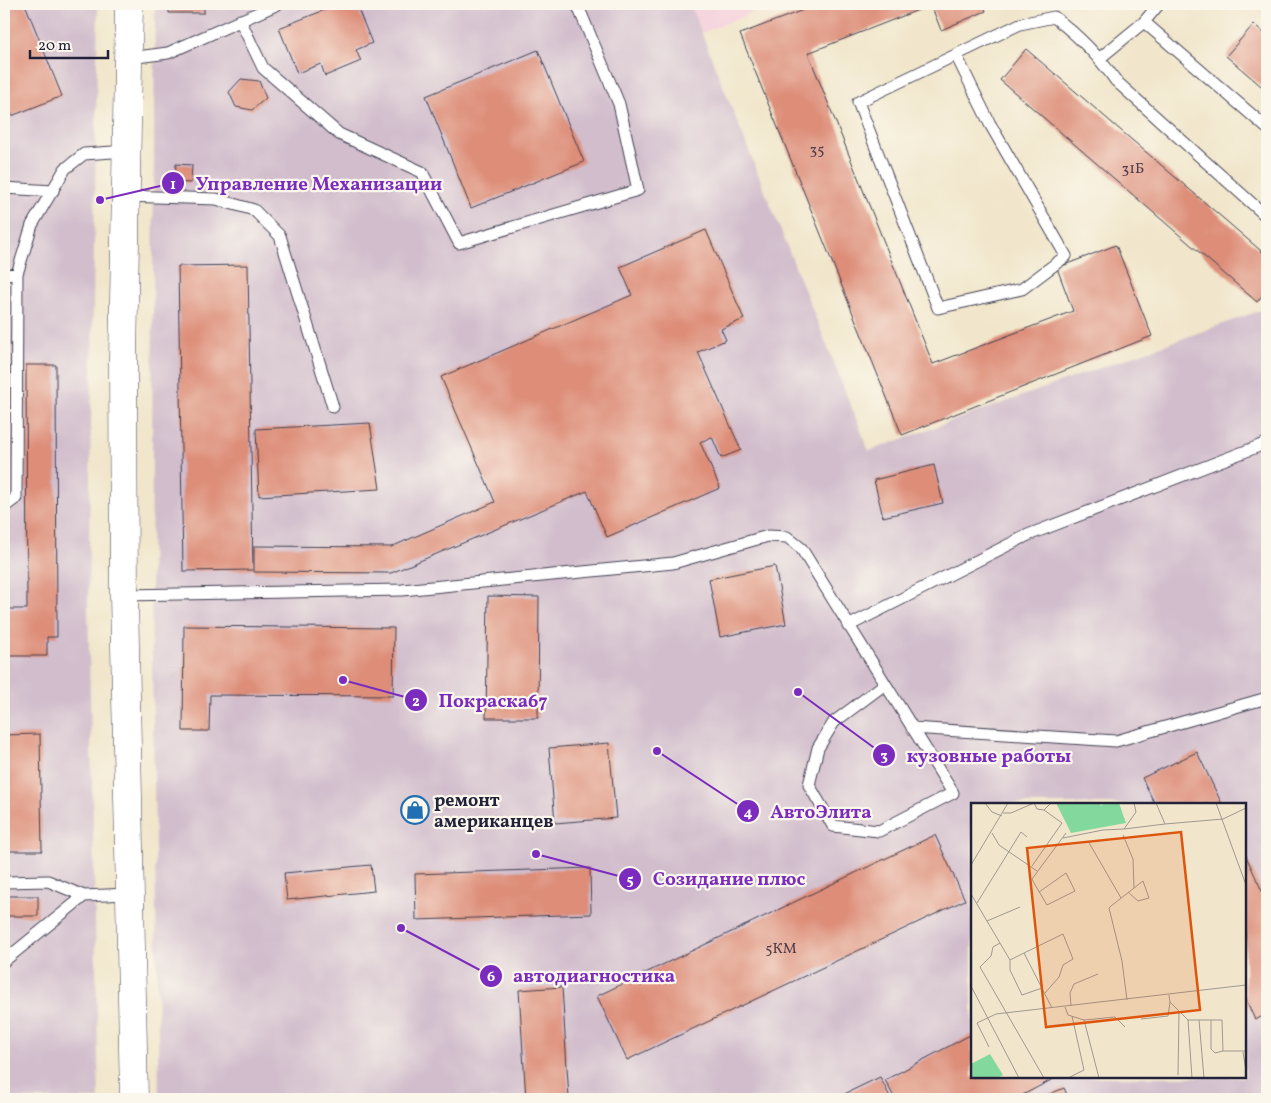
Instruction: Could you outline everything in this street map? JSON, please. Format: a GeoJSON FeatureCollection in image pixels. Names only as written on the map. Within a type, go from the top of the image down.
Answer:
{"type":"FeatureCollection","features":[{"type":"Feature","properties":{"kind":"street"},"geometry":{"type":"LineString","coordinates":[[129,4],[125,196],[124,595],[134,1099]]}},
{"type":"Feature","properties":{"kind":"lane"},"geometry":{"type":"LineString","coordinates":[[129,58],[168,53],[276,4]]}},
{"type":"Feature","properties":{"kind":"lane"},"geometry":{"type":"LineString","coordinates":[[240,20],[262,68],[339,134],[422,172],[459,243],[638,190],[619,104],[577,4]]}},
{"type":"Feature","properties":{"kind":"lane"},"geometry":{"type":"LineString","coordinates":[[1100,58],[1144,22],[1159,4]]}},
{"type":"Feature","properties":{"kind":"lane"},"geometry":{"type":"LineString","coordinates":[[956,55],[990,124],[1066,256],[1022,290],[938,308],[858,102],[1020,24],[1054,17],[1081,37],[1100,58],[1116,81],[1267,217]]}},
{"type":"Feature","properties":{"kind":"lane"},"geometry":{"type":"LineString","coordinates":[[1144,22],[1267,128]]}},
{"type":"Feature","properties":{"kind":"lane"},"geometry":{"type":"LineString","coordinates":[[4,507],[16,498],[17,274],[32,225],[65,169],[84,154],[127,151]]}},
{"type":"Feature","properties":{"kind":"lane"},"geometry":{"type":"LineString","coordinates":[[4,188],[53,191]]}},
{"type":"Feature","properties":{"kind":"lane"},"geometry":{"type":"LineString","coordinates":[[125,196],[216,199],[254,210],[280,236],[333,407]]}},
{"type":"Feature","properties":{"kind":"lane"},"geometry":{"type":"LineString","coordinates":[[4,275],[17,274]]}},
{"type":"Feature","properties":{"kind":"lane"},"geometry":{"type":"LineString","coordinates":[[848,626],[1028,535],[1267,443]]}},
{"type":"Feature","properties":{"kind":"lane"},"geometry":{"type":"LineString","coordinates":[[124,595],[402,590],[673,563],[768,536],[788,537],[801,548],[954,793],[879,831],[833,826],[809,785],[818,748],[834,722],[885,684]]}},
{"type":"Feature","properties":{"kind":"lane"},"geometry":{"type":"LineString","coordinates":[[912,728],[1116,741],[1267,698]]}},
{"type":"Feature","properties":{"kind":"lane"},"geometry":{"type":"LineString","coordinates":[[4,882],[48,881],[84,896],[129,894]]}},
{"type":"Feature","properties":{"kind":"lane"},"geometry":{"type":"LineString","coordinates":[[6,957],[84,896]]}},
{"type":"Feature","properties":{"kind":"shaded area"},"geometry":{"type":"Polygon","coordinates":[[[4,4],[98,4],[88,606],[99,1099],[4,1099],[4,4]]]}},
{"type":"Feature","properties":{"kind":"shaded area"},"geometry":{"type":"Polygon","coordinates":[[[155,4],[690,4],[869,451],[1267,308],[1267,1099],[159,1099],[151,592],[155,4]]]}},
{"type":"Feature","properties":{"kind":"shaded area"},"geometry":{"type":"Polygon","coordinates":[[[690,4],[773,4],[701,33],[690,4]]]}},
{"type":"Feature","properties":{"kind":"building"},"geometry":{"type":"Polygon","coordinates":[[[4,4],[25,4],[62,96],[4,119],[4,4]]]}},
{"type":"Feature","properties":{"kind":"building"},"geometry":{"type":"Polygon","coordinates":[[[169,4],[204,4],[204,13],[169,13],[169,4]]]}},
{"type":"Feature","properties":{"kind":"building"},"geometry":{"type":"Polygon","coordinates":[[[340,4],[356,4],[372,43],[356,50],[361,61],[325,76],[321,64],[297,73],[279,28],[340,4]]]}},
{"type":"Feature","properties":{"kind":"building"},"geometry":{"type":"Polygon","coordinates":[[[819,4],[983,4],[986,11],[941,30],[931,5],[808,53],[933,364],[1073,311],[1057,268],[1116,245],[1152,336],[902,435],[740,34],[819,4]]]}},
{"type":"Feature","properties":{"kind":"building"},"geometry":{"type":"Polygon","coordinates":[[[1254,24],[1267,36],[1267,91],[1226,56],[1254,24]]]}},
{"type":"Feature","properties":{"kind":"building"},"geometry":{"type":"Polygon","coordinates":[[[1026,49],[1267,256],[1267,289],[1257,302],[1000,80],[1026,49]]]}},
{"type":"Feature","properties":{"kind":"building"},"geometry":{"type":"Polygon","coordinates":[[[538,50],[584,162],[471,208],[426,96],[538,50]]]}},
{"type":"Feature","properties":{"kind":"building"},"geometry":{"type":"Polygon","coordinates":[[[241,79],[259,81],[266,98],[252,110],[236,107],[229,92],[241,79]]]}},
{"type":"Feature","properties":{"kind":"building"},"geometry":{"type":"Polygon","coordinates":[[[176,164],[192,165],[191,183],[175,182],[176,164]]]}},
{"type":"Feature","properties":{"kind":"building"},"geometry":{"type":"Polygon","coordinates":[[[706,230],[744,319],[721,329],[726,340],[698,352],[741,450],[721,458],[712,437],[700,442],[720,488],[607,537],[587,491],[391,573],[254,572],[254,546],[391,547],[495,502],[441,377],[632,295],[620,267],[706,230]]]}},
{"type":"Feature","properties":{"kind":"building"},"geometry":{"type":"Polygon","coordinates":[[[248,265],[253,570],[183,571],[178,266],[248,265]]]}},
{"type":"Feature","properties":{"kind":"building"},"geometry":{"type":"Polygon","coordinates":[[[26,365],[56,365],[57,637],[47,637],[47,656],[4,656],[4,609],[27,609],[26,365]]]}},
{"type":"Feature","properties":{"kind":"building"},"geometry":{"type":"Polygon","coordinates":[[[370,423],[380,489],[259,496],[256,429],[370,423]]]}},
{"type":"Feature","properties":{"kind":"building"},"geometry":{"type":"Polygon","coordinates":[[[934,465],[943,503],[883,517],[874,480],[934,465]]]}},
{"type":"Feature","properties":{"kind":"building"},"geometry":{"type":"Polygon","coordinates":[[[775,566],[786,624],[720,637],[709,579],[775,566]]]}},
{"type":"Feature","properties":{"kind":"building"},"geometry":{"type":"Polygon","coordinates":[[[488,596],[539,597],[538,718],[486,718],[488,596]]]}},
{"type":"Feature","properties":{"kind":"building"},"geometry":{"type":"Polygon","coordinates":[[[184,626],[394,628],[393,696],[210,695],[209,731],[183,731],[184,626]]]}},
{"type":"Feature","properties":{"kind":"building"},"geometry":{"type":"Polygon","coordinates":[[[40,734],[42,851],[4,851],[4,735],[40,734]]]}},
{"type":"Feature","properties":{"kind":"building"},"geometry":{"type":"Polygon","coordinates":[[[609,743],[616,818],[555,823],[549,748],[609,743]]]}},
{"type":"Feature","properties":{"kind":"building"},"geometry":{"type":"Polygon","coordinates":[[[1197,752],[1222,803],[1154,803],[1142,778],[1197,752]]]}},
{"type":"Feature","properties":{"kind":"building"},"geometry":{"type":"Polygon","coordinates":[[[935,835],[965,900],[627,1060],[597,996],[935,835]]]}},
{"type":"Feature","properties":{"kind":"building"},"geometry":{"type":"Polygon","coordinates":[[[1246,856],[1267,902],[1267,1014],[1255,1020],[1246,999],[1246,856]]]}},
{"type":"Feature","properties":{"kind":"building"},"geometry":{"type":"Polygon","coordinates":[[[371,865],[374,891],[287,900],[284,873],[371,865]]]}},
{"type":"Feature","properties":{"kind":"building"},"geometry":{"type":"Polygon","coordinates":[[[590,868],[591,914],[416,920],[415,874],[590,868]]]}},
{"type":"Feature","properties":{"kind":"building"},"geometry":{"type":"Polygon","coordinates":[[[4,896],[38,896],[38,916],[4,916],[4,896]]]}},
{"type":"Feature","properties":{"kind":"building"},"geometry":{"type":"Polygon","coordinates":[[[562,987],[569,1099],[526,1099],[519,990],[562,987]]]}},
{"type":"Feature","properties":{"kind":"building"},"geometry":{"type":"Polygon","coordinates":[[[971,1035],[971,1078],[1055,1078],[1015,1099],[895,1099],[885,1080],[971,1035]]]}},
{"type":"Feature","properties":{"kind":"building"},"geometry":{"type":"Polygon","coordinates":[[[4,1058],[8,1058],[5,1099],[4,1099],[4,1058]]]}},
{"type":"Feature","properties":{"kind":"building"},"geometry":{"type":"Polygon","coordinates":[[[880,1077],[891,1099],[834,1099],[880,1077]]]}},
{"type":"Feature","properties":{"kind":"building"},"geometry":{"type":"Polygon","coordinates":[[[1064,1088],[1069,1099],[1038,1099],[1064,1088]]]}},
{"type":"Feature","properties":{"kind":"place","name":"Управление Механизации"},"geometry":{"type":"Point","coordinates":[100,200]}},
{"type":"Feature","properties":{"kind":"place","name":"Покраска67"},"geometry":{"type":"Point","coordinates":[343,680]}},
{"type":"Feature","properties":{"kind":"place","name":"кузовные работы"},"geometry":{"type":"Point","coordinates":[798,692]}},
{"type":"Feature","properties":{"kind":"place","name":"АвтоЭлита"},"geometry":{"type":"Point","coordinates":[657,751]}},
{"type":"Feature","properties":{"kind":"place","name":"ремонт американцев"},"geometry":{"type":"Point","coordinates":[415,810]}},
{"type":"Feature","properties":{"kind":"place","name":"Созидание плюс"},"geometry":{"type":"Point","coordinates":[536,854]}},
{"type":"Feature","properties":{"kind":"place","name":"автодиагностика"},"geometry":{"type":"Point","coordinates":[401,928]}}]}
